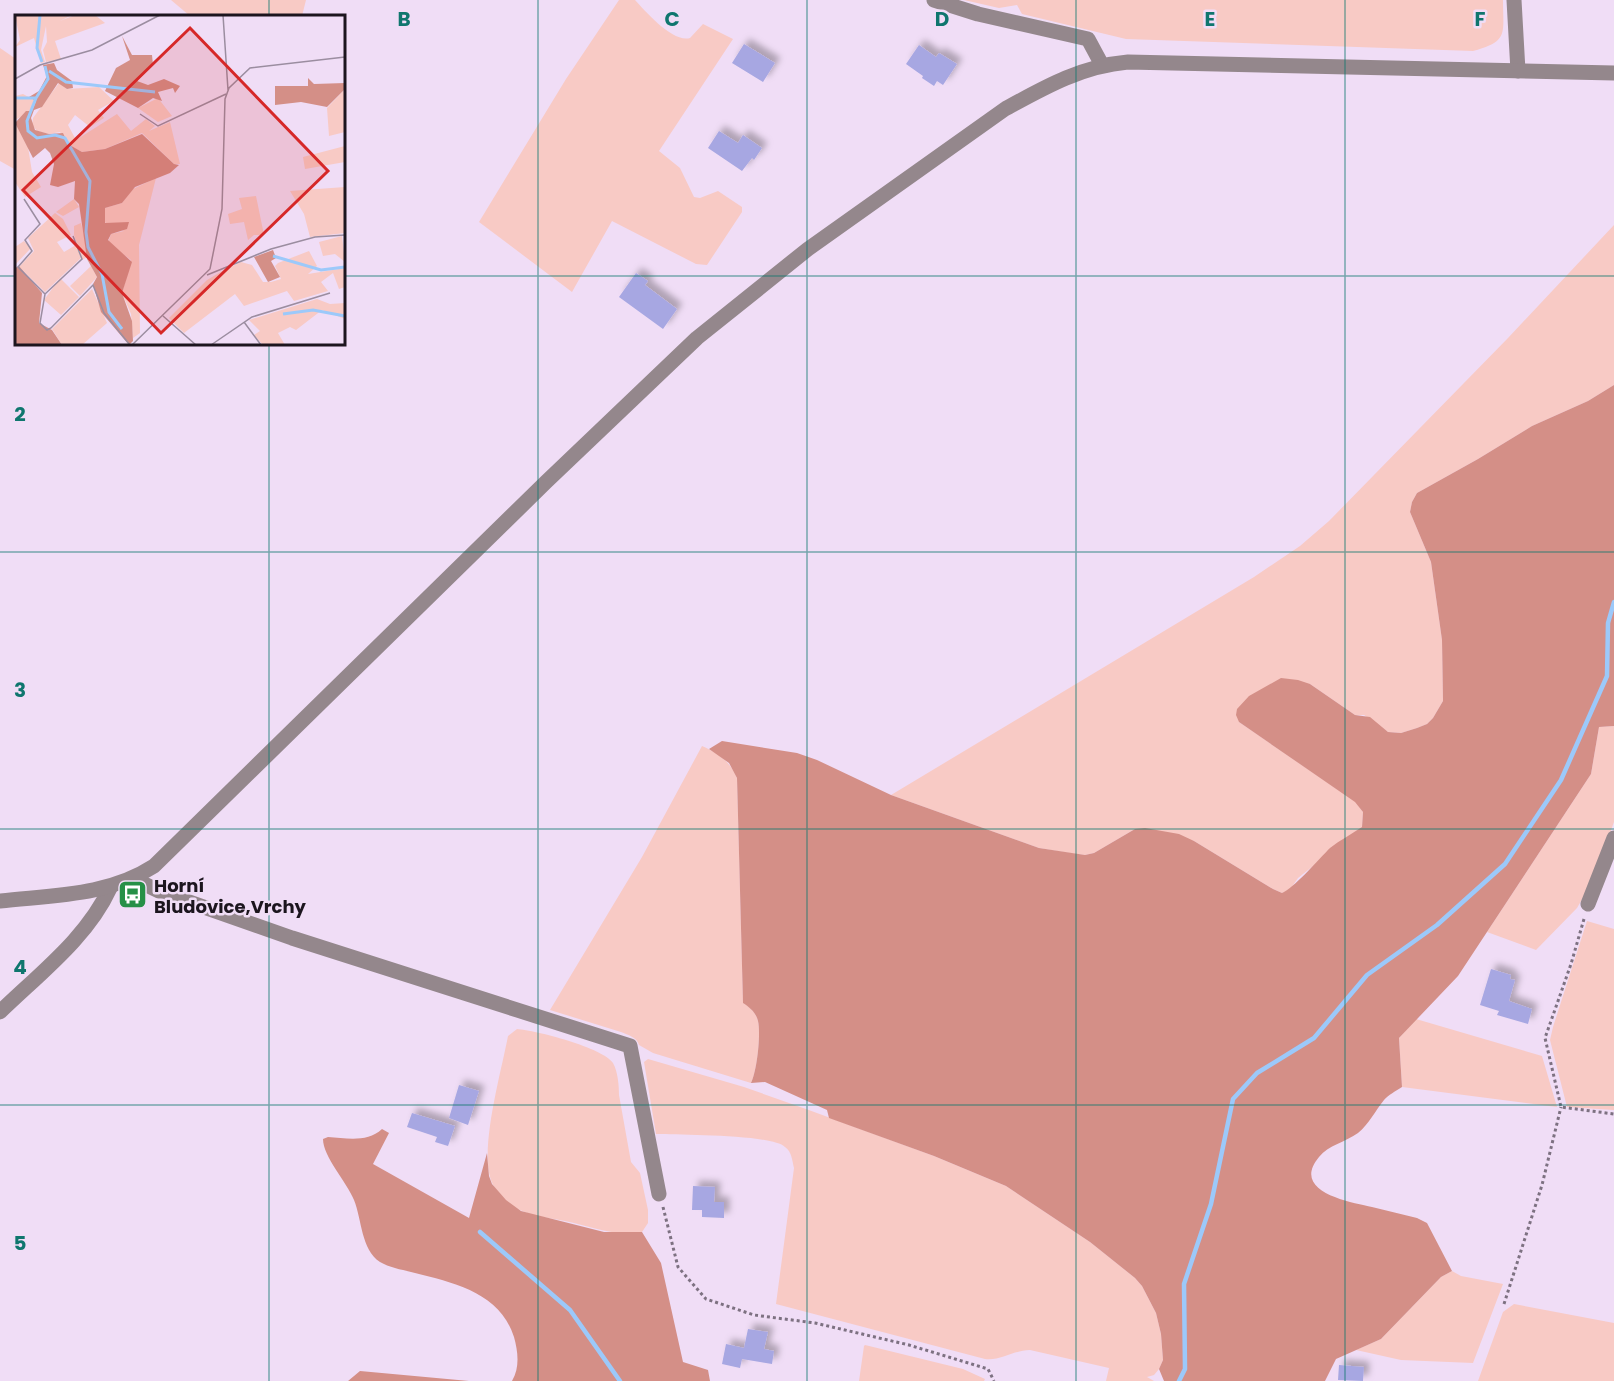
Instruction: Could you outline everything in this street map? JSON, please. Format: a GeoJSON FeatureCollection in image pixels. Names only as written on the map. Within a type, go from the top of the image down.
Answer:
{"type":"FeatureCollection","features":[{"type":"Feature","properties":{"kind":"street"},"geometry":{"type":"LineString","coordinates":[[934,0],[978,14],[1088,39],[1102,65]]}},
{"type":"Feature","properties":{"kind":"street"},"geometry":{"type":"LineString","coordinates":[[1514,0],[1518,71]]}},
{"type":"Feature","properties":{"kind":"street"},"geometry":{"type":"LineString","coordinates":[[0,901],[110,888],[134,879],[163,858],[546,482],[712,325],[808,249],[1005,109],[1062,79],[1102,65],[1141,62],[1614,73]]}},
{"type":"Feature","properties":{"kind":"street"},"geometry":{"type":"LineString","coordinates":[[1588,904],[1614,838]]}},
{"type":"Feature","properties":{"kind":"street"},"geometry":{"type":"LineString","coordinates":[[134,879],[161,892],[292,938],[630,1046],[659,1194]]}},
{"type":"Feature","properties":{"kind":"street"},"geometry":{"type":"LineString","coordinates":[[0,1012],[88,925],[102,906],[110,888]]}},
{"type":"Feature","properties":{"kind":"path"},"geometry":{"type":"LineString","coordinates":[[1503,1304],[1542,1185],[1561,1107],[1545,1038],[1571,964],[1588,904]]}},
{"type":"Feature","properties":{"kind":"path"},"geometry":{"type":"LineString","coordinates":[[1561,1107],[1614,1114]]}},
{"type":"Feature","properties":{"kind":"path"},"geometry":{"type":"LineString","coordinates":[[659,1194],[678,1267],[706,1299],[754,1315],[815,1323],[909,1345],[988,1369],[994,1381]]}},
{"type":"Feature","properties":{"kind":"shaded area"},"geometry":{"type":"Polygon","coordinates":[[[171,0],[306,0],[302,15],[189,15],[171,0]]]}},
{"type":"Feature","properties":{"kind":"shaded area"},"geometry":{"type":"Polygon","coordinates":[[[619,0],[635,0],[660,25],[676,36],[690,38],[703,24],[733,39],[659,151],[680,168],[694,197],[700,198],[718,191],[742,207],[742,212],[707,265],[696,264],[612,221],[572,292],[479,222],[566,79],[619,0]]]}},
{"type":"Feature","properties":{"kind":"shaded area"},"geometry":{"type":"Polygon","coordinates":[[[964,0],[1503,0],[1503,28],[1502,34],[1493,44],[1473,51],[1126,39],[1022,14],[1017,5],[999,8],[964,0]]]}},
{"type":"Feature","properties":{"kind":"shaded area"},"geometry":{"type":"Polygon","coordinates":[[[0,48],[15,58],[15,169],[0,161],[0,48]]]}},
{"type":"Feature","properties":{"kind":"shaded area"},"geometry":{"type":"Polygon","coordinates":[[[1614,225],[1614,385],[1588,401],[1532,426],[1417,493],[1412,502],[1410,512],[1431,562],[1442,640],[1443,701],[1433,718],[1427,724],[1401,733],[1388,732],[1364,715],[1355,715],[1310,684],[1239,722],[1356,802],[1363,812],[1362,827],[1298,878],[1289,891],[1282,893],[1273,889],[1194,841],[1135,829],[1094,853],[1075,854],[1039,848],[891,795],[1254,577],[1300,546],[1329,521],[1508,338],[1614,225]]]}},
{"type":"Feature","properties":{"kind":"shaded area"},"geometry":{"type":"Polygon","coordinates":[[[1614,385],[1614,726],[1599,727],[1591,774],[1458,976],[1399,1038],[1402,1087],[1386,1098],[1358,1133],[1323,1153],[1312,1169],[1312,1179],[1317,1187],[1326,1193],[1350,1202],[1417,1218],[1427,1223],[1452,1271],[1441,1277],[1381,1339],[1336,1359],[1325,1381],[1164,1381],[1159,1369],[1163,1360],[1161,1334],[1156,1313],[1142,1286],[1090,1242],[1006,1186],[934,1156],[829,1118],[827,1110],[765,1082],[751,1083],[757,1062],[759,1027],[756,1015],[743,1003],[737,778],[729,763],[709,749],[722,741],[797,753],[891,795],[1039,848],[1085,855],[1094,853],[1135,829],[1145,828],[1179,834],[1273,889],[1282,893],[1287,891],[1330,848],[1362,827],[1363,812],[1355,802],[1239,722],[1236,715],[1237,709],[1249,696],[1281,678],[1310,684],[1355,715],[1370,717],[1388,732],[1401,733],[1427,724],[1443,701],[1442,640],[1431,562],[1410,512],[1412,502],[1417,493],[1532,426],[1588,401],[1614,385]]]}},
{"type":"Feature","properties":{"kind":"shaded area"},"geometry":{"type":"Polygon","coordinates":[[[1614,726],[1614,822],[1592,882],[1577,908],[1536,950],[1487,932],[1591,774],[1599,727],[1614,726]]]}},
{"type":"Feature","properties":{"kind":"shaded area"},"geometry":{"type":"Polygon","coordinates":[[[702,746],[723,758],[737,778],[743,1002],[756,1015],[759,1027],[757,1062],[751,1083],[653,1053],[639,1045],[629,1035],[550,1010],[642,857],[702,746]]]}},
{"type":"Feature","properties":{"kind":"shaded area"},"geometry":{"type":"Polygon","coordinates":[[[1587,921],[1614,929],[1614,1110],[1567,1107],[1550,1040],[1587,921]]]}},
{"type":"Feature","properties":{"kind":"shaded area"},"geometry":{"type":"Polygon","coordinates":[[[1416,1019],[1542,1056],[1557,1107],[1402,1087],[1399,1038],[1416,1019]]]}},
{"type":"Feature","properties":{"kind":"shaded area"},"geometry":{"type":"Polygon","coordinates":[[[517,1029],[553,1036],[583,1046],[607,1057],[613,1063],[631,1162],[640,1173],[648,1210],[648,1223],[642,1232],[612,1232],[531,1214],[511,1205],[494,1187],[488,1163],[490,1127],[508,1036],[517,1029]]]}},
{"type":"Feature","properties":{"kind":"shaded area"},"geometry":{"type":"Polygon","coordinates":[[[648,1059],[744,1087],[934,1156],[1006,1186],[1090,1242],[1142,1286],[1156,1313],[1161,1334],[1163,1360],[1154,1375],[1147,1377],[1154,1381],[1106,1381],[1109,1368],[1030,1350],[985,1359],[776,1304],[794,1168],[790,1154],[785,1147],[776,1143],[744,1137],[656,1134],[644,1062],[648,1059]]]}},
{"type":"Feature","properties":{"kind":"shaded area"},"geometry":{"type":"Polygon","coordinates":[[[382,1129],[389,1133],[373,1164],[469,1218],[487,1153],[492,1184],[506,1200],[521,1211],[604,1232],[642,1232],[661,1263],[683,1362],[708,1370],[710,1381],[512,1381],[517,1365],[514,1337],[498,1310],[487,1300],[460,1286],[384,1264],[369,1250],[354,1200],[327,1154],[323,1139],[328,1137],[363,1138],[382,1129]]]}},
{"type":"Feature","properties":{"kind":"shaded area"},"geometry":{"type":"Polygon","coordinates":[[[1452,1271],[1461,1276],[1503,1284],[1473,1363],[1401,1360],[1356,1350],[1381,1339],[1441,1277],[1452,1271]]]}},
{"type":"Feature","properties":{"kind":"shaded area"},"geometry":{"type":"Polygon","coordinates":[[[1514,1304],[1614,1323],[1614,1381],[1478,1381],[1503,1312],[1514,1304]]]}},
{"type":"Feature","properties":{"kind":"shaded area"},"geometry":{"type":"Polygon","coordinates":[[[865,1345],[963,1369],[985,1379],[984,1381],[859,1381],[865,1345]]]}},
{"type":"Feature","properties":{"kind":"shaded area"},"geometry":{"type":"Polygon","coordinates":[[[360,1371],[469,1381],[348,1381],[360,1371]]]}},
{"type":"Feature","properties":{"kind":"building"},"geometry":{"type":"Polygon","coordinates":[[[744,44],[775,63],[763,82],[732,63],[744,44]]]}},
{"type":"Feature","properties":{"kind":"building"},"geometry":{"type":"Polygon","coordinates":[[[919,45],[936,57],[939,53],[957,64],[943,85],[937,81],[934,86],[906,64],[919,45]]]}},
{"type":"Feature","properties":{"kind":"building"},"geometry":{"type":"Polygon","coordinates":[[[719,131],[738,143],[743,135],[762,148],[754,160],[752,158],[742,171],[708,148],[719,131]]]}},
{"type":"Feature","properties":{"kind":"building"},"geometry":{"type":"Polygon","coordinates":[[[636,273],[648,281],[645,285],[677,309],[663,329],[619,297],[636,273]]]}},
{"type":"Feature","properties":{"kind":"building"},"geometry":{"type":"Polygon","coordinates":[[[1491,969],[1511,975],[1510,979],[1515,980],[1509,1001],[1532,1009],[1528,1024],[1497,1015],[1499,1011],[1480,1005],[1491,969]]]}},
{"type":"Feature","properties":{"kind":"building"},"geometry":{"type":"Polygon","coordinates":[[[459,1085],[479,1091],[468,1125],[449,1118],[459,1085]]]}},
{"type":"Feature","properties":{"kind":"building"},"geometry":{"type":"Polygon","coordinates":[[[412,1113],[455,1126],[448,1146],[435,1142],[437,1137],[407,1127],[412,1113]]]}},
{"type":"Feature","properties":{"kind":"building"},"geometry":{"type":"Polygon","coordinates":[[[693,1186],[715,1187],[714,1202],[724,1202],[724,1218],[702,1217],[702,1210],[692,1210],[693,1186]]]}},
{"type":"Feature","properties":{"kind":"building"},"geometry":{"type":"Polygon","coordinates":[[[748,1329],[768,1332],[764,1349],[774,1351],[772,1364],[742,1359],[740,1368],[722,1364],[726,1344],[744,1348],[748,1329]]]}},
{"type":"Feature","properties":{"kind":"building"},"geometry":{"type":"Polygon","coordinates":[[[1339,1365],[1364,1367],[1363,1381],[1338,1380],[1339,1365]]]}},
{"type":"Feature","properties":{"kind":"waterway"},"geometry":{"type":"LineString","coordinates":[[1179,1381],[1185,1369],[1184,1284],[1211,1204],[1233,1099],[1257,1073],[1314,1038],[1367,975],[1437,925],[1505,864],[1561,780],[1607,676],[1608,623],[1614,602]]}},
{"type":"Feature","properties":{"kind":"waterway"},"geometry":{"type":"LineString","coordinates":[[480,1232],[570,1310],[620,1381]]}},
{"type":"Feature","properties":{"kind":"place","name":"Horní Bludovice,Vrchy"},"geometry":{"type":"Point","coordinates":[133,895]}}]}
